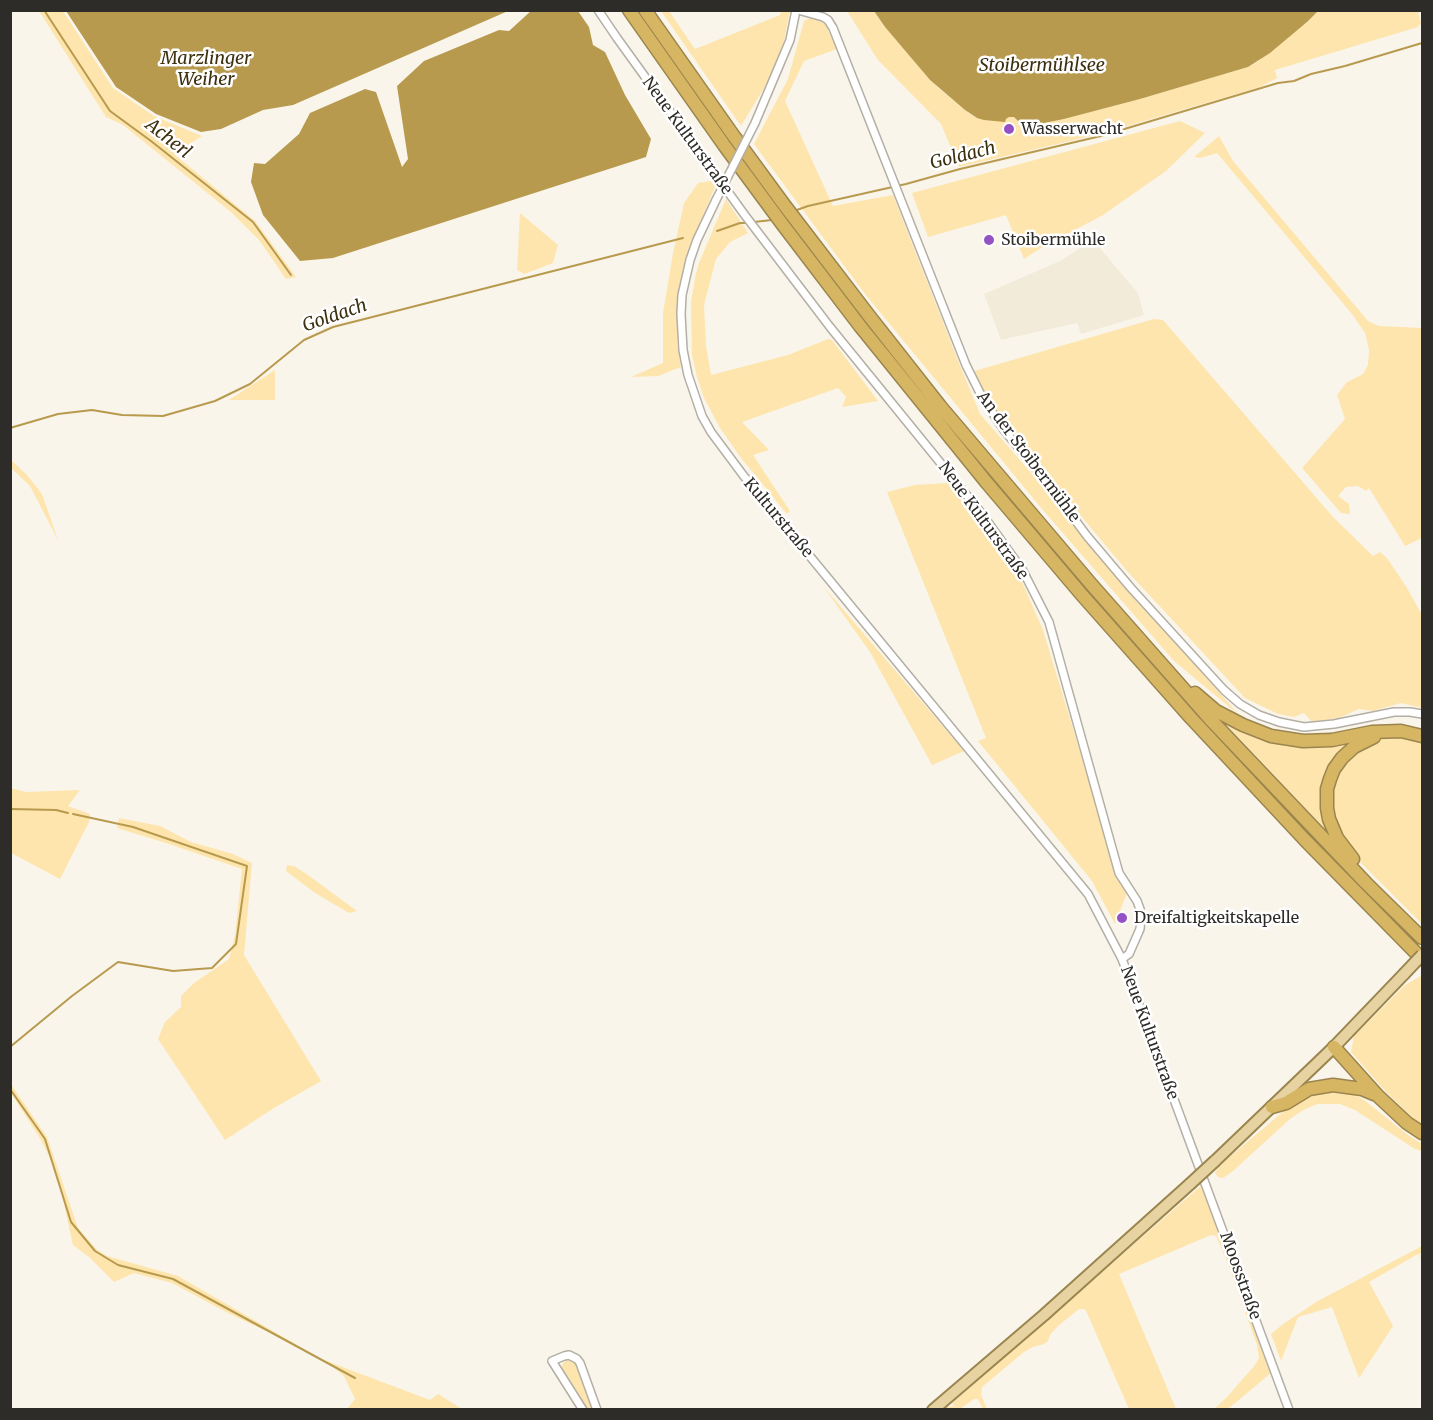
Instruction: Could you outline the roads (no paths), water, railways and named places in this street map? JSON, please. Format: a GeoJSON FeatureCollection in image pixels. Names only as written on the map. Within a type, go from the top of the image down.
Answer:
{"type":"FeatureCollection","features":[{"type":"Feature","properties":{"kind":"highway"},"geometry":{"type":"LineString","coordinates":[[629,10],[717,135],[780,210],[795,218],[940,406],[1091,584],[1254,767],[1366,884],[1422,938]]}},
{"type":"Feature","properties":{"kind":"highway"},"geometry":{"type":"LineString","coordinates":[[645,10],[727,126],[780,210],[783,225],[930,413],[1082,595],[1191,718],[1305,840],[1422,957]]}},
{"type":"Feature","properties":{"kind":"highway"},"geometry":{"type":"LineString","coordinates":[[1160,663],[1173,669],[1196,694],[1216,711],[1271,736],[1303,741],[1332,740],[1372,732],[1401,731],[1422,736]]}},
{"type":"Feature","properties":{"kind":"highway"},"geometry":{"type":"LineString","coordinates":[[1366,884],[1360,868],[1344,849],[1332,828],[1327,808],[1328,789],[1334,770],[1342,758],[1354,747],[1383,733]]}},
{"type":"Feature","properties":{"kind":"highway"},"geometry":{"type":"LineString","coordinates":[[1334,1047],[1378,1096],[1407,1123],[1422,1133]]}},
{"type":"Feature","properties":{"kind":"highway"},"geometry":{"type":"LineString","coordinates":[[1272,1107],[1286,1103],[1309,1089],[1333,1085],[1362,1089],[1378,1096]]}},
{"type":"Feature","properties":{"kind":"main road"},"geometry":{"type":"LineString","coordinates":[[933,1410],[1044,1315],[1215,1161],[1334,1047],[1422,957]]}},
{"type":"Feature","properties":{"kind":"street","name":"Neue Kulturstraße"},"geometry":{"type":"LineString","coordinates":[[598,10],[756,230],[830,327],[982,514],[1023,571],[1048,622],[1119,873],[1140,909],[1140,929],[1129,954],[1122,959],[1191,1143]]}},
{"type":"Feature","properties":{"kind":"street","name":"Kulturstraße"},"geometry":{"type":"LineString","coordinates":[[797,10],[790,40],[755,123],[697,240],[690,260],[682,295],[681,314],[683,350],[697,404],[711,432],[742,475],[1088,894],[1122,959]]}},
{"type":"Feature","properties":{"kind":"street","name":"An der Stoibermühle"},"geometry":{"type":"LineString","coordinates":[[797,10],[823,17],[833,28],[966,365],[988,408],[1115,570],[1224,690],[1240,704],[1259,715],[1304,727],[1334,724],[1394,712],[1422,714]]}},
{"type":"Feature","properties":{"kind":"street","name":"Moosstraße"},"geometry":{"type":"LineString","coordinates":[[1191,1143],[1288,1410]]}},
{"type":"Feature","properties":{"kind":"street"},"geometry":{"type":"LineString","coordinates":[[583,1410],[552,1361],[569,1355],[577,1359],[597,1410]]}},
{"type":"Feature","properties":{"kind":"water"},"geometry":{"type":"Polygon","coordinates":[[[532,10],[578,11],[589,27],[593,45],[605,52],[625,95],[651,139],[646,157],[333,258],[300,261],[263,215],[251,182],[254,163],[265,164],[299,134],[310,113],[365,89],[376,92],[402,167],[408,159],[397,86],[424,61],[499,30],[509,31],[532,10]]]}},
{"type":"Feature","properties":{"kind":"water","name":"Marzlinger Weiher"},"geometry":{"type":"Polygon","coordinates":[[[66,11],[508,11],[293,105],[263,110],[221,129],[201,132],[156,114],[116,87],[66,11]]]}},
{"type":"Feature","properties":{"kind":"water","name":"Stoibermühlsee"},"geometry":{"type":"Polygon","coordinates":[[[874,11],[1318,11],[1270,53],[1248,67],[1140,99],[1029,126],[1014,117],[1009,117],[1005,122],[984,120],[965,110],[930,80],[874,11]]]}},
{"type":"Feature","properties":{"kind":"waterway","name":"Acherl"},"geometry":{"type":"LineString","coordinates":[[44,10],[110,111],[253,222],[291,275]]}},
{"type":"Feature","properties":{"kind":"waterway","name":"Goldach"},"geometry":{"type":"LineString","coordinates":[[794,211],[1101,136],[1422,43]]}},
{"type":"Feature","properties":{"kind":"waterway","name":"Goldach"},"geometry":{"type":"LineString","coordinates":[[754,222],[772,220]]}},
{"type":"Feature","properties":{"kind":"waterway","name":"Goldach"},"geometry":{"type":"LineString","coordinates":[[717,231],[740,223],[748,223]]}},
{"type":"Feature","properties":{"kind":"waterway","name":"Goldach"},"geometry":{"type":"LineString","coordinates":[[10,428],[58,414],[92,410],[122,415],[163,416],[215,401],[250,384],[304,340],[333,327],[683,238]]}},
{"type":"Feature","properties":{"kind":"waterway"},"geometry":{"type":"LineString","coordinates":[[10,809],[56,810],[68,813]]}},
{"type":"Feature","properties":{"kind":"waterway"},"geometry":{"type":"LineString","coordinates":[[10,1047],[118,962],[173,971],[212,968],[236,944],[247,866],[133,827],[73,814]]}},
{"type":"Feature","properties":{"kind":"waterway"},"geometry":{"type":"LineString","coordinates":[[10,1089],[45,1139],[71,1222],[95,1251],[118,1265],[173,1279],[355,1378]]}},
{"type":"Feature","properties":{"kind":"place","name":"Wasserwacht"},"geometry":{"type":"Point","coordinates":[1009,129]}},
{"type":"Feature","properties":{"kind":"place","name":"Stoibermühle"},"geometry":{"type":"Point","coordinates":[989,240]}},
{"type":"Feature","properties":{"kind":"place","name":"Dreifaltigkeitskapelle"},"geometry":{"type":"Point","coordinates":[1122,918]}}]}
